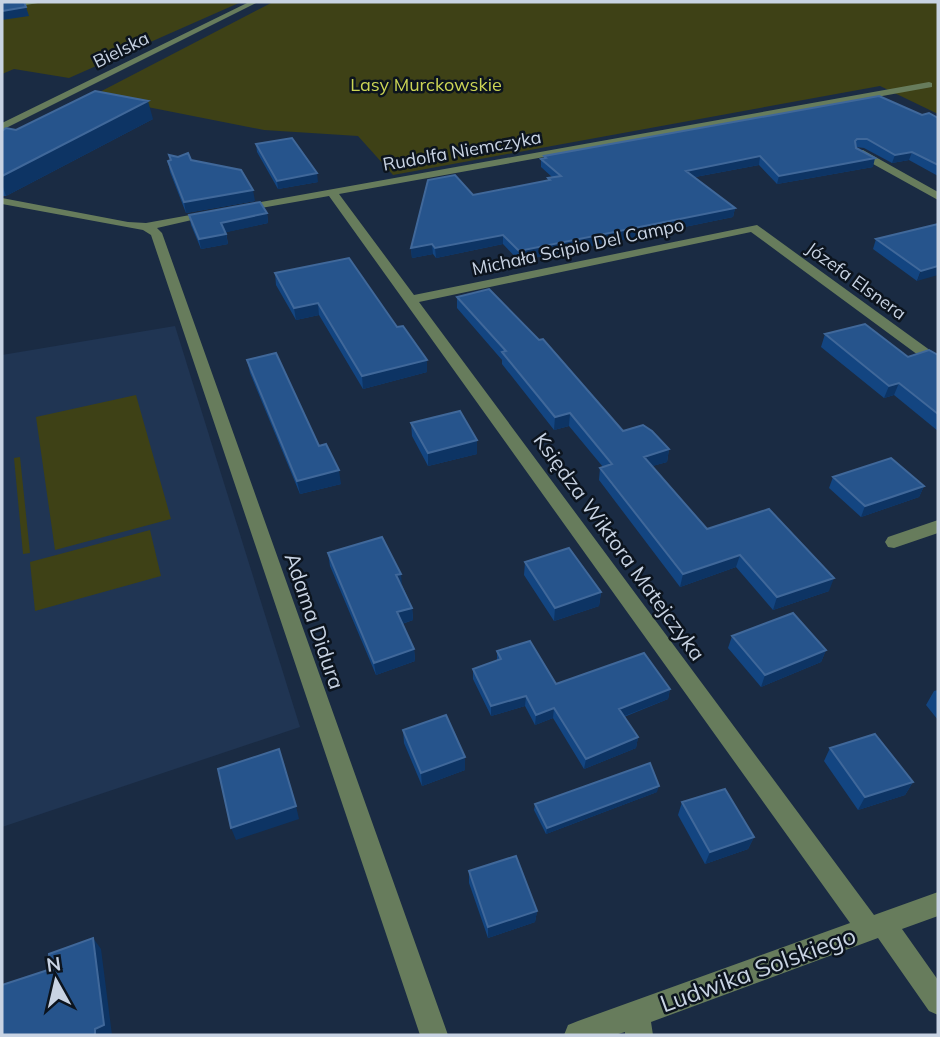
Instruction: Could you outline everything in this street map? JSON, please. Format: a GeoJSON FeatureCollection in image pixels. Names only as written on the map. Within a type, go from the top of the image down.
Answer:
{"type":"FeatureCollection","features":[{"type":"Feature","properties":{"kind":"street"},"geometry":{"type":"LineString","coordinates":[[2,7],[40,2]]}},
{"type":"Feature","properties":{"kind":"street","name":"Bielska"},"geometry":{"type":"LineString","coordinates":[[2,127],[254,2]]}},
{"type":"Feature","properties":{"kind":"street","name":"Rudolfa Niemczyka"},"geometry":{"type":"LineString","coordinates":[[2,201],[128,226],[146,227],[929,85]]}},
{"type":"Feature","properties":{"kind":"street"},"geometry":{"type":"LineString","coordinates":[[859,152],[936,194]]}},
{"type":"Feature","properties":{"kind":"street","name":"Księdza Wiktora Matejczyka"},"geometry":{"type":"LineString","coordinates":[[332,192],[876,927],[938,1002]]}},
{"type":"Feature","properties":{"kind":"street","name":"Adama Didura"},"geometry":{"type":"LineString","coordinates":[[146,227],[156,233],[434,1035]]}},
{"type":"Feature","properties":{"kind":"street","name":"Michała Scipio Del Campo"},"geometry":{"type":"LineString","coordinates":[[410,300],[753,228]]}},
{"type":"Feature","properties":{"kind":"street","name":"Józefa Elsnera"},"geometry":{"type":"LineString","coordinates":[[753,228],[938,363]]}},
{"type":"Feature","properties":{"kind":"street"},"geometry":{"type":"LineString","coordinates":[[894,542],[938,526]]}},
{"type":"Feature","properties":{"kind":"street","name":"Ludwika Solskiego"},"geometry":{"type":"LineString","coordinates":[[578,1035],[637,1025],[938,904]]}},
{"type":"Feature","properties":{"kind":"shaded area"},"geometry":{"type":"Polygon","coordinates":[[[175,326],[300,727],[2,827],[2,355],[175,326]]]}},
{"type":"Feature","properties":{"kind":"green space"},"geometry":{"type":"Polygon","coordinates":[[[40,2],[241,2],[69,78],[14,69],[2,74],[2,7],[40,2]]]}},
{"type":"Feature","properties":{"kind":"green space","name":"Lasy Murckowskie"},"geometry":{"type":"Polygon","coordinates":[[[273,2],[938,2],[938,114],[880,86],[393,175],[358,136],[264,130],[92,96],[273,2]]]}},
{"type":"Feature","properties":{"kind":"green space"},"geometry":{"type":"Polygon","coordinates":[[[136,395],[171,519],[55,550],[36,417],[136,395]]]}},
{"type":"Feature","properties":{"kind":"green space"},"geometry":{"type":"Polygon","coordinates":[[[20,457],[30,553],[23,554],[14,458],[20,457]]]}},
{"type":"Feature","properties":{"kind":"green space"},"geometry":{"type":"Polygon","coordinates":[[[150,530],[161,576],[35,611],[30,562],[150,530]]]}},
{"type":"Feature","properties":{"kind":"building"},"geometry":{"type":"Polygon","coordinates":[[[24,2],[26,7],[2,11],[2,3],[24,2]]]}},
{"type":"Feature","properties":{"kind":"building"},"geometry":{"type":"Polygon","coordinates":[[[95,91],[148,101],[2,176],[2,131],[6,128],[16,130],[95,91]]]}},
{"type":"Feature","properties":{"kind":"building"},"geometry":{"type":"Polygon","coordinates":[[[879,96],[922,115],[929,113],[938,118],[938,165],[912,152],[895,155],[867,139],[857,139],[856,148],[875,158],[779,176],[760,156],[686,171],[735,208],[519,251],[503,235],[435,248],[432,244],[411,248],[428,180],[455,175],[473,195],[561,176],[541,159],[546,158],[544,156],[879,96]]]}},
{"type":"Feature","properties":{"kind":"building"},"geometry":{"type":"Polygon","coordinates":[[[292,138],[317,173],[277,181],[256,144],[292,138]]]}},
{"type":"Feature","properties":{"kind":"building"},"geometry":{"type":"Polygon","coordinates":[[[188,153],[191,160],[241,170],[253,190],[184,202],[168,161],[171,160],[169,155],[178,157],[188,153]]]}},
{"type":"Feature","properties":{"kind":"building"},"geometry":{"type":"Polygon","coordinates":[[[260,202],[267,213],[221,223],[226,234],[199,239],[189,215],[260,202]]]}},
{"type":"Feature","properties":{"kind":"building"},"geometry":{"type":"Polygon","coordinates":[[[938,224],[938,266],[921,271],[876,239],[938,224]]]}},
{"type":"Feature","properties":{"kind":"building"},"geometry":{"type":"Polygon","coordinates":[[[349,258],[397,327],[403,326],[427,360],[362,376],[318,303],[294,308],[275,273],[349,258]]]}},
{"type":"Feature","properties":{"kind":"building"},"geometry":{"type":"Polygon","coordinates":[[[489,289],[539,340],[543,339],[623,431],[643,425],[669,449],[644,457],[707,529],[769,509],[834,578],[777,597],[740,555],[683,574],[600,468],[612,464],[570,413],[555,417],[502,352],[506,351],[457,297],[489,289]]]}},
{"type":"Feature","properties":{"kind":"building"},"geometry":{"type":"Polygon","coordinates":[[[865,324],[908,357],[929,350],[938,355],[938,414],[899,383],[889,386],[825,334],[865,324]]]}},
{"type":"Feature","properties":{"kind":"building"},"geometry":{"type":"Polygon","coordinates":[[[276,353],[319,446],[326,444],[339,470],[297,481],[247,360],[276,353]]]}},
{"type":"Feature","properties":{"kind":"building"},"geometry":{"type":"Polygon","coordinates":[[[460,411],[477,440],[428,453],[411,423],[460,411]]]}},
{"type":"Feature","properties":{"kind":"building"},"geometry":{"type":"Polygon","coordinates":[[[891,458],[924,486],[865,506],[833,477],[891,458]]]}},
{"type":"Feature","properties":{"kind":"building"},"geometry":{"type":"Polygon","coordinates":[[[382,537],[401,574],[396,575],[412,608],[397,612],[414,649],[374,663],[328,553],[382,537]]]}},
{"type":"Feature","properties":{"kind":"building"},"geometry":{"type":"Polygon","coordinates":[[[569,548],[601,592],[555,608],[525,562],[569,548]]]}},
{"type":"Feature","properties":{"kind":"building"},"geometry":{"type":"Polygon","coordinates":[[[793,613],[826,650],[765,675],[732,636],[793,613]]]}},
{"type":"Feature","properties":{"kind":"building"},"geometry":{"type":"Polygon","coordinates":[[[530,641],[556,684],[644,653],[670,689],[619,709],[638,737],[586,759],[554,708],[536,715],[526,696],[491,706],[473,669],[501,659],[497,651],[530,641]]]}},
{"type":"Feature","properties":{"kind":"building"},"geometry":{"type":"Polygon","coordinates":[[[446,715],[465,757],[421,773],[403,730],[446,715]]]}},
{"type":"Feature","properties":{"kind":"building"},"geometry":{"type":"Polygon","coordinates":[[[875,734],[913,782],[865,797],[830,748],[875,734]]]}},
{"type":"Feature","properties":{"kind":"building"},"geometry":{"type":"Polygon","coordinates":[[[279,749],[296,806],[231,828],[218,769],[279,749]]]}},
{"type":"Feature","properties":{"kind":"building"},"geometry":{"type":"Polygon","coordinates":[[[650,763],[659,786],[547,828],[535,804],[650,763]]]}},
{"type":"Feature","properties":{"kind":"building"},"geometry":{"type":"Polygon","coordinates":[[[725,789],[754,837],[710,852],[682,802],[725,789]]]}},
{"type":"Feature","properties":{"kind":"building"},"geometry":{"type":"Polygon","coordinates":[[[516,856],[537,911],[488,927],[469,871],[516,856]]]}},
{"type":"Feature","properties":{"kind":"building"},"geometry":{"type":"Polygon","coordinates":[[[93,938],[104,1025],[95,1029],[95,1035],[2,1035],[2,985],[51,969],[49,954],[93,938]]]}}]}
